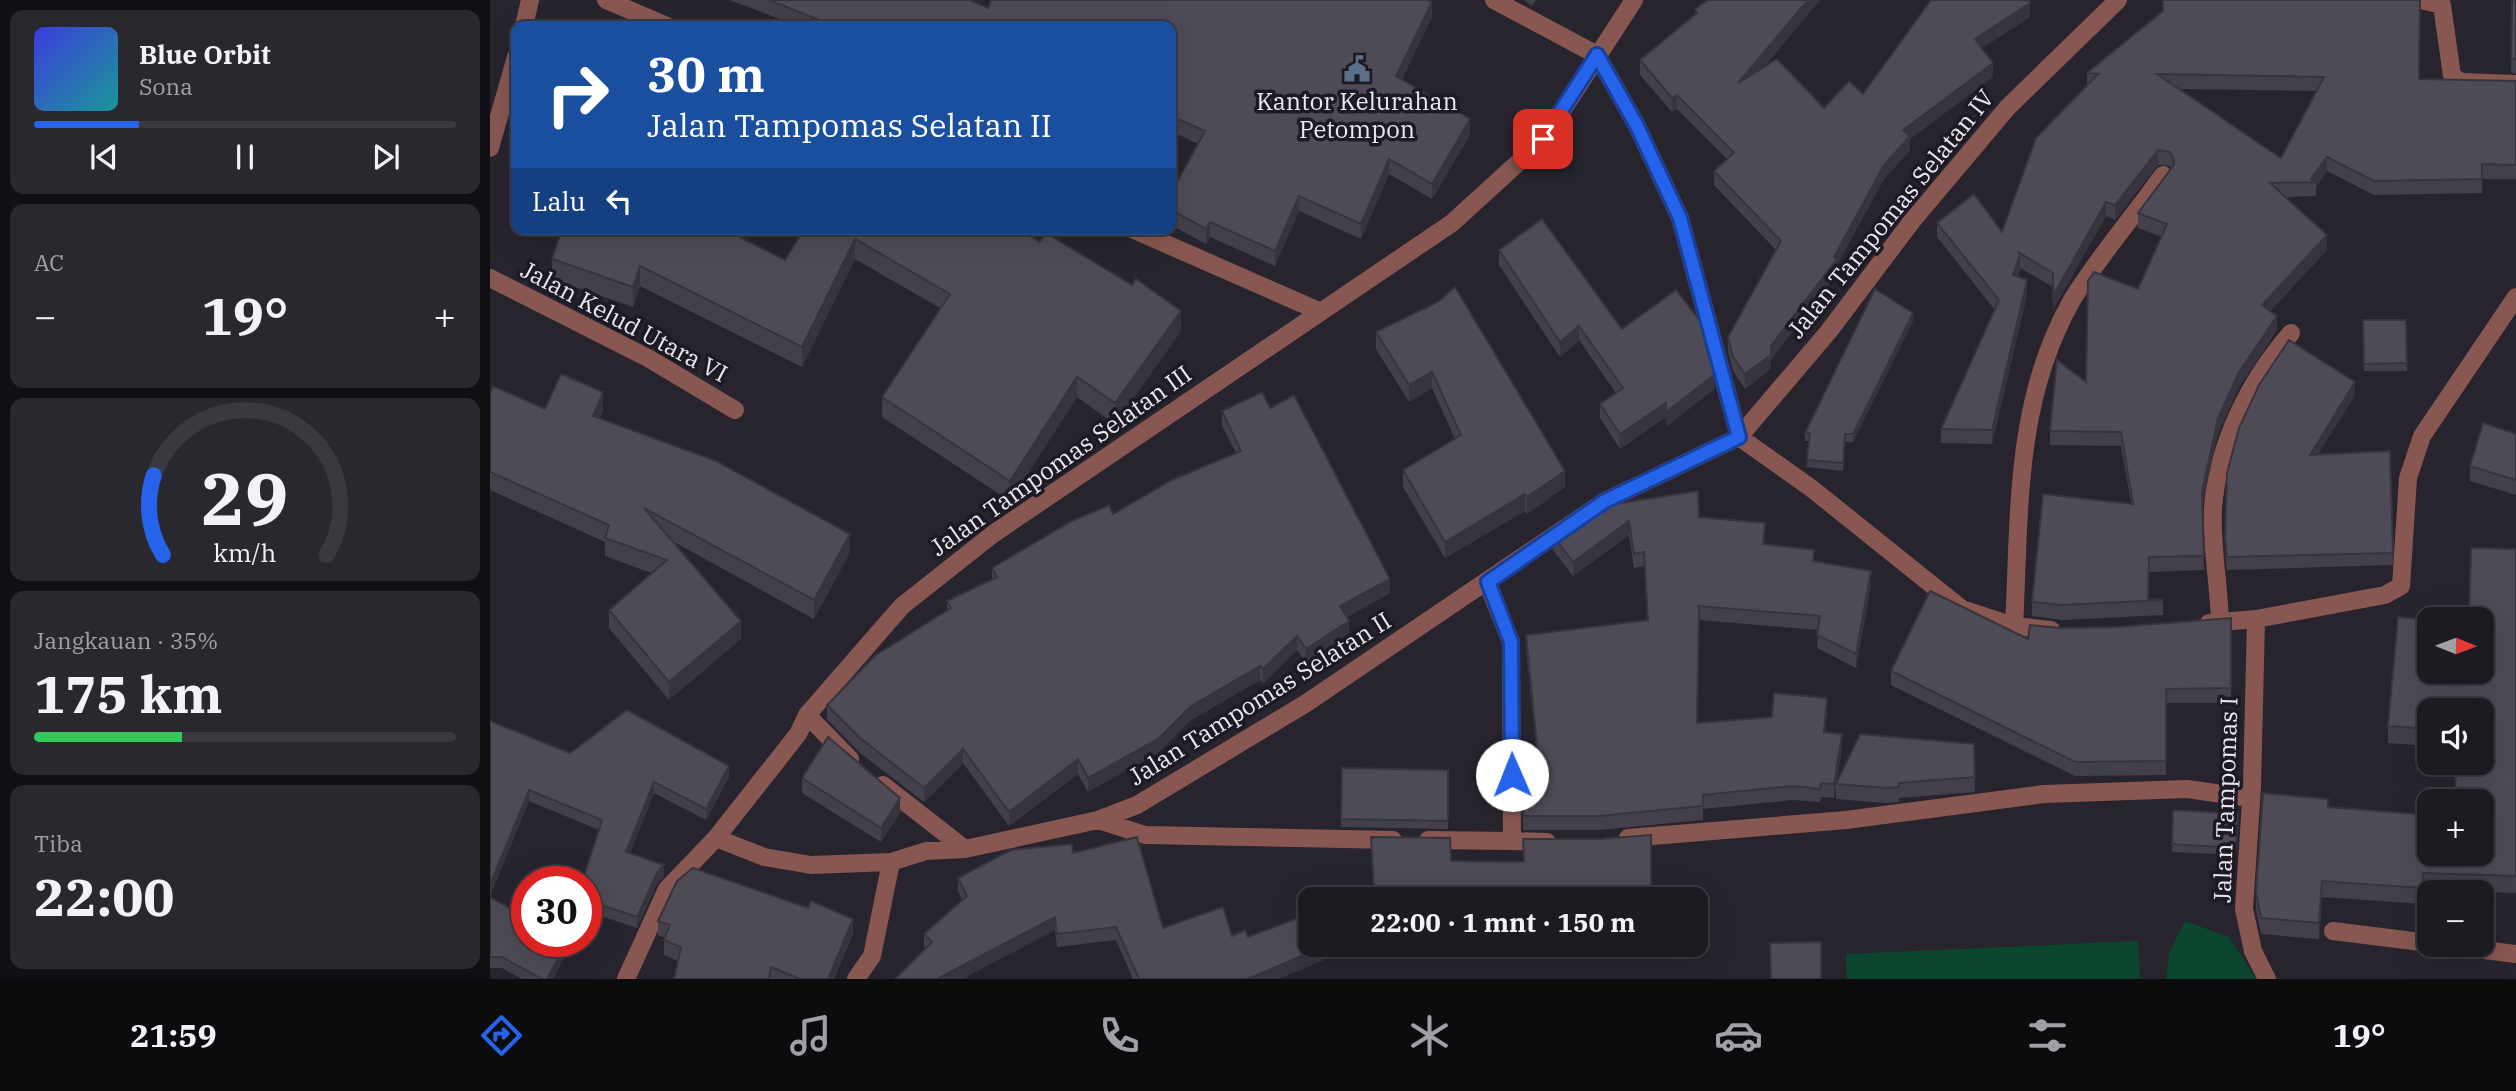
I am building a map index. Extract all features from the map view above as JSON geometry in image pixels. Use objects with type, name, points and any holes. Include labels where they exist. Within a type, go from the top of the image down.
[{"type":"street","points":[[524,21],[530,0]]},
{"type":"street","points":[[607,0],[655,21]]},
{"type":"street","points":[[1494,0],[1597,55],[1637,126],[1680,218],[1739,437],[1811,488],[1962,609],[2014,626],[2072,631]]},
{"type":"street","name":"Jalan Tampomas Selatan III","points":[[626,979],[667,889],[716,838],[798,734],[807,715],[902,606],[993,534],[1452,223],[1543,139],[1634,0]]},
{"type":"street","name":"Jalan Tampomas Selatan IV","points":[[1739,437],[1829,331],[1912,221],[2008,107],[2118,0]]},
{"type":"street","points":[[2421,0],[2442,5],[2452,76],[2462,82],[2516,84]]},
{"type":"street","points":[[490,148],[511,74]]},
{"type":"street","points":[[2014,626],[2024,437],[2034,393],[2046,358],[2073,300],[2163,175]]},
{"type":"street","points":[[1146,235],[1321,312]]},
{"type":"street","name":"Jalan Kelud Utara VI","points":[[490,278],[648,358],[735,410]]},
{"type":"street","points":[[2194,624],[2256,619],[2385,595],[2401,586],[2404,574],[2408,478],[2421,436],[2511,314],[2516,297]]},
{"type":"street","points":[[2220,622],[2213,520],[2221,459],[2265,362],[2291,333]]},
{"type":"street","name":"Jalan Tampomas Selatan II","points":[[716,838],[764,857],[811,865],[891,862],[926,851],[965,849],[1098,820],[1137,805],[1305,704],[1605,501],[1739,437]]},
{"type":"street","points":[[1488,582],[1511,642],[1512,841]]},
{"type":"street","name":"Jalan Tampomas I","points":[[2256,619],[2251,798],[2244,909],[2253,951],[2267,979]]},
{"type":"street","points":[[807,715],[864,771],[965,849]]},
{"type":"street","points":[[1612,840],[1846,820],[2044,794],[2187,789],[2251,798]]},
{"type":"street","points":[[1098,820],[1145,835],[1561,842]]},
{"type":"street","points":[[856,979],[872,956],[891,862]]},
{"type":"street","points":[[2333,931],[2417,942]]},
{"type":"street","points":[[2494,951],[2516,954]]},
{"type":"green space","points":[[2185,921],[2229,937],[2256,979],[2166,979],[2169,953]]},
{"type":"green space","points":[[2138,941],[2140,979],[1847,979],[1846,954]]},
{"type":"building","points":[[769,0],[969,0],[988,8],[991,0],[1427,0],[1432,2],[1396,76],[1470,119],[1432,184],[1389,159],[1361,224],[1299,196],[1275,251],[1210,222],[1206,229],[1176,213],[1176,184],[1205,131],[1176,118],[1176,21],[816,21],[817,19]]},
{"type":"building","points":[[1708,0],[1808,0],[1738,83],[1777,59],[1824,108],[1849,81],[1863,94],[1931,0],[2028,0],[2030,3],[1975,39],[1993,63],[1903,130],[1910,136],[1884,165],[1834,257],[1837,259],[1771,346],[1771,355],[1745,374],[1733,357],[1728,337],[1781,241],[1714,171],[1734,153],[1677,95],[1672,98],[1640,60],[1697,13],[1695,9]]},
{"type":"building","points":[[2163,0],[2420,0],[2419,79],[2516,81],[2516,165],[2482,164],[2482,179],[2374,181],[2327,157],[2311,179],[2316,182],[2270,183],[2327,235],[2262,305],[2277,316],[2239,372],[2218,418],[2202,492],[2204,556],[2149,557],[2148,599],[2163,600],[2062,605],[2032,602],[2043,494],[2133,504],[2121,432],[2050,431],[2057,360],[2086,382],[2088,281],[2094,272],[2138,289],[2167,224],[2138,213],[2174,161],[2170,152],[2158,150],[2115,205],[2106,202],[2053,296],[2053,273],[2018,252],[2020,255],[2013,275],[2027,280],[1992,430],[1941,429],[1999,300],[1937,223],[1974,194],[2002,232],[2036,138],[2098,74],[2087,73],[2163,11]],"holes":[[[2157,74],[2324,77],[2281,158]]]},
{"type":"building","points":[[2512,0],[2516,0],[2516,60],[2511,58]]},
{"type":"building","points":[[1542,219],[1622,329],[1676,290],[1700,321],[1714,375],[1666,412],[1666,403],[1620,434],[1600,404],[1623,388],[1579,326],[1560,342],[1499,250]]},
{"type":"building","points":[[560,235],[736,235],[785,260],[800,235],[1028,235],[1040,242],[1045,235],[1049,235],[1132,285],[1136,279],[1181,311],[1115,403],[1077,377],[1010,481],[882,397],[950,294],[855,239],[802,347],[640,266],[633,287],[552,259]]},
{"type":"building","points":[[1455,287],[1565,471],[1527,497],[1525,494],[1445,542],[1403,470],[1461,435],[1432,372],[1409,385],[1376,332],[1438,302]]},
{"type":"building","points":[[1875,289],[1913,313],[1853,434],[1845,434],[1843,463],[1807,460],[1810,433],[1805,433]]},
{"type":"building","points":[[2363,320],[2406,320],[2407,363],[2364,364]]},
{"type":"building","points":[[2289,340],[2355,382],[2310,455],[2390,451],[2393,553],[2227,557],[2227,473],[2239,428],[2259,385]]},
{"type":"building","points":[[561,374],[603,392],[593,416],[716,461],[850,534],[814,600],[644,508],[741,621],[669,682],[609,610],[667,560],[605,538],[609,525],[490,472],[490,393],[493,386],[545,409]]},
{"type":"building","points":[[1262,392],[1270,408],[1294,395],[1390,579],[1340,606],[1349,621],[1306,649],[1297,636],[1263,669],[1260,666],[1191,706],[1159,738],[1088,778],[1078,759],[1009,812],[963,749],[924,788],[859,737],[827,705],[876,655],[951,608],[947,601],[997,577],[992,568],[1070,522],[1109,505],[1113,514],[1172,480],[1241,451],[1222,411]]},
{"type":"building","points":[[2483,423],[2516,434],[2516,480],[2470,466]]},
{"type":"building","points":[[1698,491],[1699,517],[1765,523],[1763,544],[1814,550],[1813,561],[1871,571],[1856,654],[1817,635],[1820,616],[1699,606],[1697,723],[1772,717],[1774,693],[1827,698],[1824,732],[1842,734],[1834,784],[1821,783],[1820,789],[1793,786],[1703,795],[1703,806],[1599,816],[1523,816],[1523,755],[1538,755],[1526,635],[1648,620],[1644,552],[1634,554],[1629,521],[1573,562],[1553,536],[1596,507]]},
{"type":"building","points":[[2471,548],[2516,549],[2516,876],[2423,873],[2423,880],[2417,880],[2417,888],[2322,881],[2319,923],[2261,918],[2256,892],[2263,793],[2328,799],[2328,807],[2417,814],[2417,866],[2494,866],[2494,789],[2455,789],[2456,775],[2494,775],[2494,698],[2417,698],[2417,728],[2388,726],[2398,617],[2417,619],[2417,684],[2494,684],[2494,607],[2469,607]]},
{"type":"building","points":[[1930,591],[2028,639],[2030,625],[2061,628],[2117,627],[2231,618],[2231,688],[2166,689],[2166,761],[2075,762],[1891,671]]},
{"type":"building","points":[[627,710],[729,766],[706,809],[654,782],[626,852],[664,865],[657,873],[637,917],[604,906],[602,911],[602,866],[587,866],[602,820],[529,790],[490,885],[490,721],[570,753]]},
{"type":"building","points":[[1860,734],[1974,744],[1975,777],[1899,783],[1899,787],[1886,788],[1836,784]]},
{"type":"building","points":[[828,737],[900,798],[881,828],[802,778]]},
{"type":"building","points":[[1342,768],[1448,770],[1448,821],[1341,819]]},
{"type":"building","points":[[2173,810],[2238,814],[2236,848],[2172,844]]},
{"type":"building","points":[[1651,835],[1651,887],[1374,887],[1371,837],[1450,838],[1451,861],[1524,862],[1523,839],[1599,839]]},
{"type":"building","points":[[1137,837],[1163,928],[1223,907],[1232,936],[1245,930],[1248,937],[1298,918],[1299,957],[1247,979],[1139,979],[1116,927],[1057,934],[1055,917],[937,979],[895,979],[932,942],[924,934],[967,896],[958,878],[1011,850],[1072,844],[1073,853]]},
{"type":"building","points":[[693,868],[808,908],[811,901],[853,919],[828,979],[800,979],[771,967],[769,979],[674,979],[681,947],[664,940],[670,925],[658,921],[677,881]]},
{"type":"building","points":[[490,897],[511,909],[511,957],[559,957],[547,979],[542,979],[502,957],[490,957]]},
{"type":"building","points":[[1821,942],[1821,979],[1771,979],[1770,943]]},
{"type":"place","name":"Kantor Kelurahan Petompon","points":[[1357,69]]},
{"type":"route","points":[[1512,775],[1511,642],[1488,582],[1605,501],[1739,437],[1680,218],[1637,126],[1597,55],[1543,139]]}]
